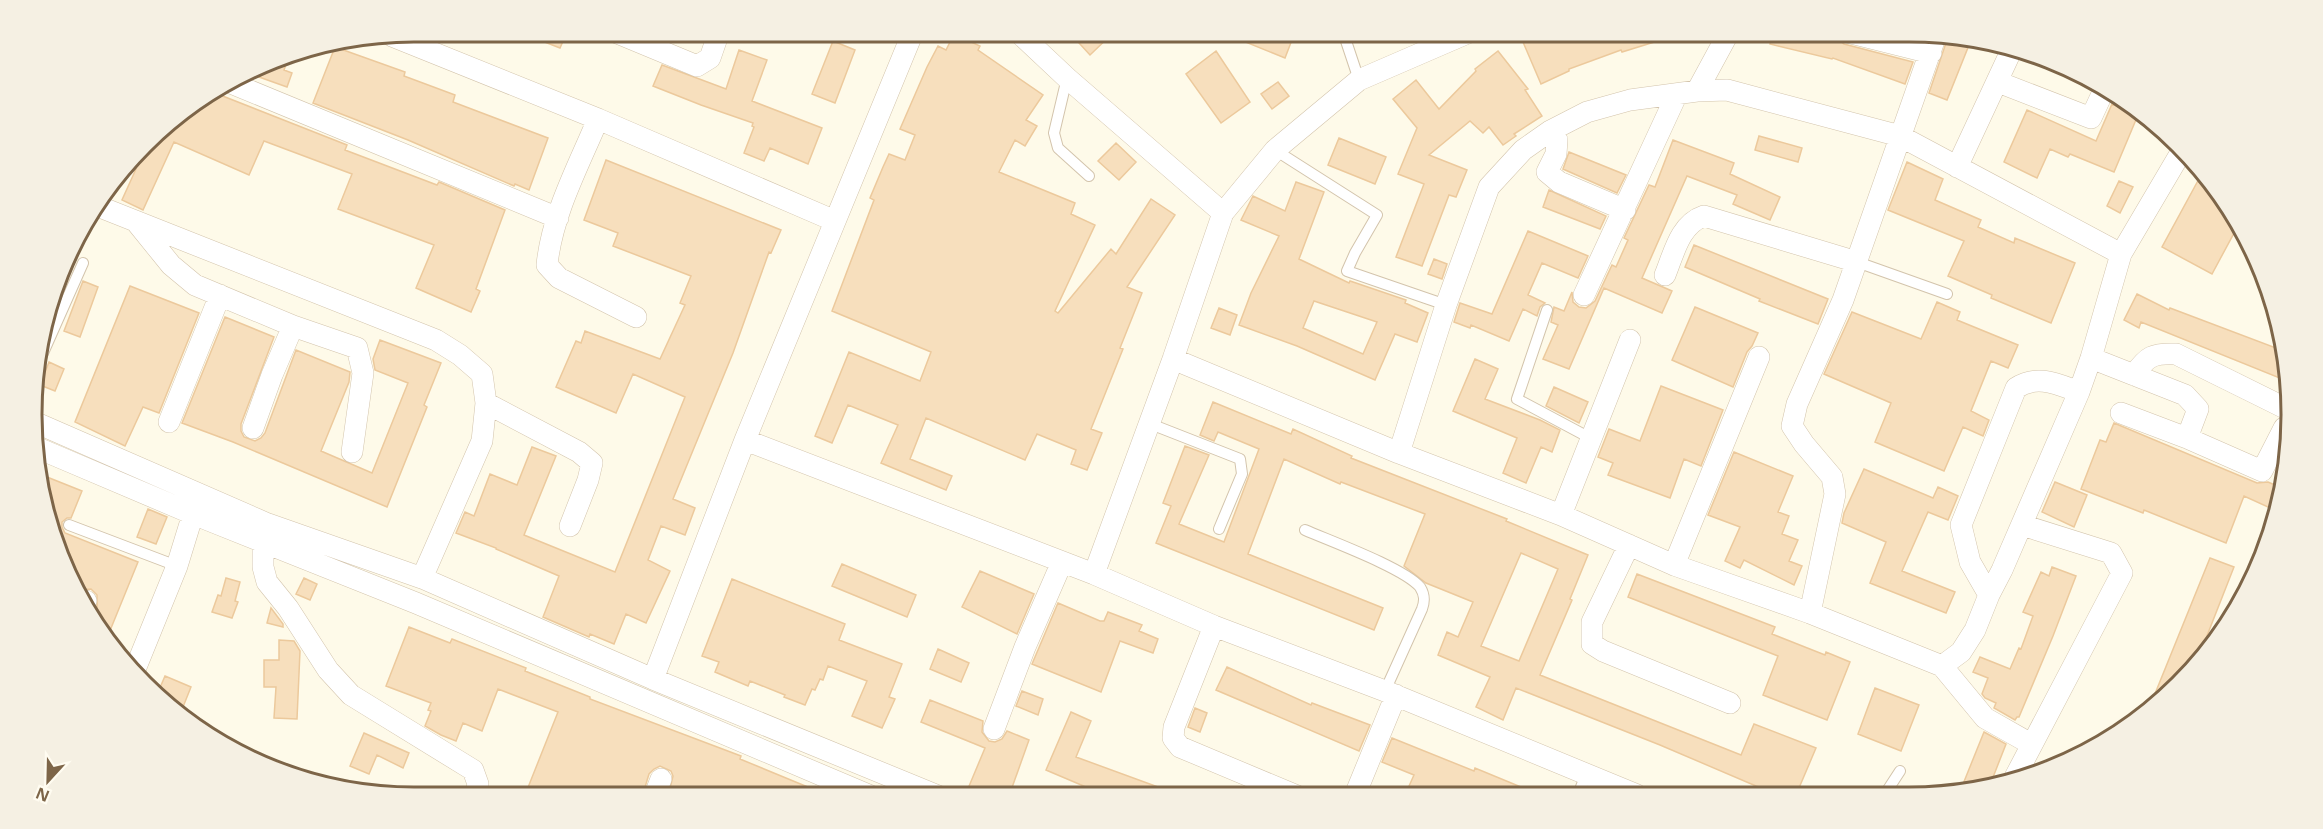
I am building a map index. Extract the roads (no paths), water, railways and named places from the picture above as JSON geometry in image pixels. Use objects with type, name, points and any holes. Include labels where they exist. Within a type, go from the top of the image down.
[{"type":"street","points":[[408,42],[598,119],[835,221]]},
{"type":"street","points":[[641,42],[697,66],[710,58],[716,42]]},
{"type":"street","points":[[652,680],[745,440],[909,42]]},
{"type":"street","points":[[1028,42],[1066,78],[1223,213]]},
{"type":"street","points":[[1094,574],[1223,213],[1275,150],[1359,80],[1447,42]]},
{"type":"street","points":[[1584,295],[1625,210],[1687,92],[1722,42]]},
{"type":"street","points":[[1810,613],[1835,494],[1832,477],[1792,426],[1797,404],[1843,300],[1934,44]]},
{"type":"street","points":[[1957,166],[2009,56]]},
{"type":"street","points":[[1998,82],[2091,118],[2101,96]]},
{"type":"street","points":[[239,86],[558,218]]},
{"type":"street","points":[[1399,453],[1446,305],[1490,187],[1522,150],[1550,132],[1587,112],[1630,100],[1687,92],[1727,90],[1900,136],[2121,254]]},
{"type":"street","points":[[598,119],[558,218],[549,248],[547,265],[559,278],[636,317]]},
{"type":"street","points":[[1550,132],[1557,140],[1556,153],[1547,172],[1559,182],[1625,210]]},
{"type":"street","points":[[1942,666],[1961,652],[1975,630],[2079,392],[2121,254],[2178,157]]},
{"type":"street","points":[[104,209],[436,340],[460,355],[482,374],[486,403],[482,441],[422,578]]},
{"type":"street","points":[[1665,275],[1684,230],[1693,220],[1704,216],[1857,262]]},
{"type":"street","points":[[135,221],[182,275],[195,285],[293,326],[357,348],[363,373],[352,452]]},
{"type":"street","points":[[169,422],[220,295]]},
{"type":"street","points":[[253,428],[293,326]]},
{"type":"street","points":[[1561,515],[1630,340]]},
{"type":"street","points":[[2134,375],[2144,360],[2159,353],[2176,354],[2281,406]]},
{"type":"street","points":[[1674,565],[1759,357]]},
{"type":"street","points":[[1173,358],[1399,453],[1561,515],[1674,565],[1810,613],[1942,666],[1985,718],[2031,744]]},
{"type":"street","points":[[2091,358],[2185,395],[2198,409],[2187,438]]},
{"type":"street","points":[[1989,595],[1970,562],[1961,525],[2016,388],[2026,381],[2048,381],[2079,392]]},
{"type":"street","points":[[486,403],[579,452],[592,463],[588,480],[570,526]]},
{"type":"street","points":[[2121,413],[2187,438],[2262,471],[2280,436]]},
{"type":"street","points":[[42,426],[416,603],[852,787]]},
{"type":"street","points":[[745,440],[1094,574],[1214,626],[1391,693],[1618,787]]},
{"type":"street","points":[[44,451],[193,514],[422,578],[901,787]]},
{"type":"street","points":[[137,664],[177,566],[193,514]]},
{"type":"street","points":[[2018,770],[2122,573],[2111,553],[2022,525]]},
{"type":"street","points":[[265,533],[263,567],[267,582],[288,608],[328,670],[351,695],[473,770],[477,787]]},
{"type":"street","points":[[1629,545],[1592,622],[1592,644],[1603,651],[1730,703]]},
{"type":"street","points":[[994,729],[1025,648],[1062,562]]},
{"type":"street","points":[[1214,626],[1174,727],[1173,738],[1180,747],[1276,787]]},
{"type":"street","points":[[1358,787],[1391,693]]},
{"type":"lane","points":[[1346,42],[1359,80]]},
{"type":"lane","points":[[1066,78],[1054,133],[1058,147],[1089,176]]},
{"type":"lane","points":[[1275,150],[1377,215],[1355,252],[1347,271],[1446,305]]},
{"type":"lane","points":[[1857,262],[1947,294]]},
{"type":"lane","points":[[50,336],[83,263]]},
{"type":"lane","points":[[1547,310],[1517,399],[1592,439]]},
{"type":"lane","points":[[1148,423],[1240,459],[1242,474],[1219,529]]},
{"type":"lane","points":[[69,525],[177,566]]},
{"type":"lane","points":[[1305,530],[1394,569],[1419,586],[1424,595],[1422,609],[1391,693]]},
{"type":"lane","points":[[1890,787],[1900,771]]},
{"type":"lane","points":[[1581,787],[1586,774]]}]
